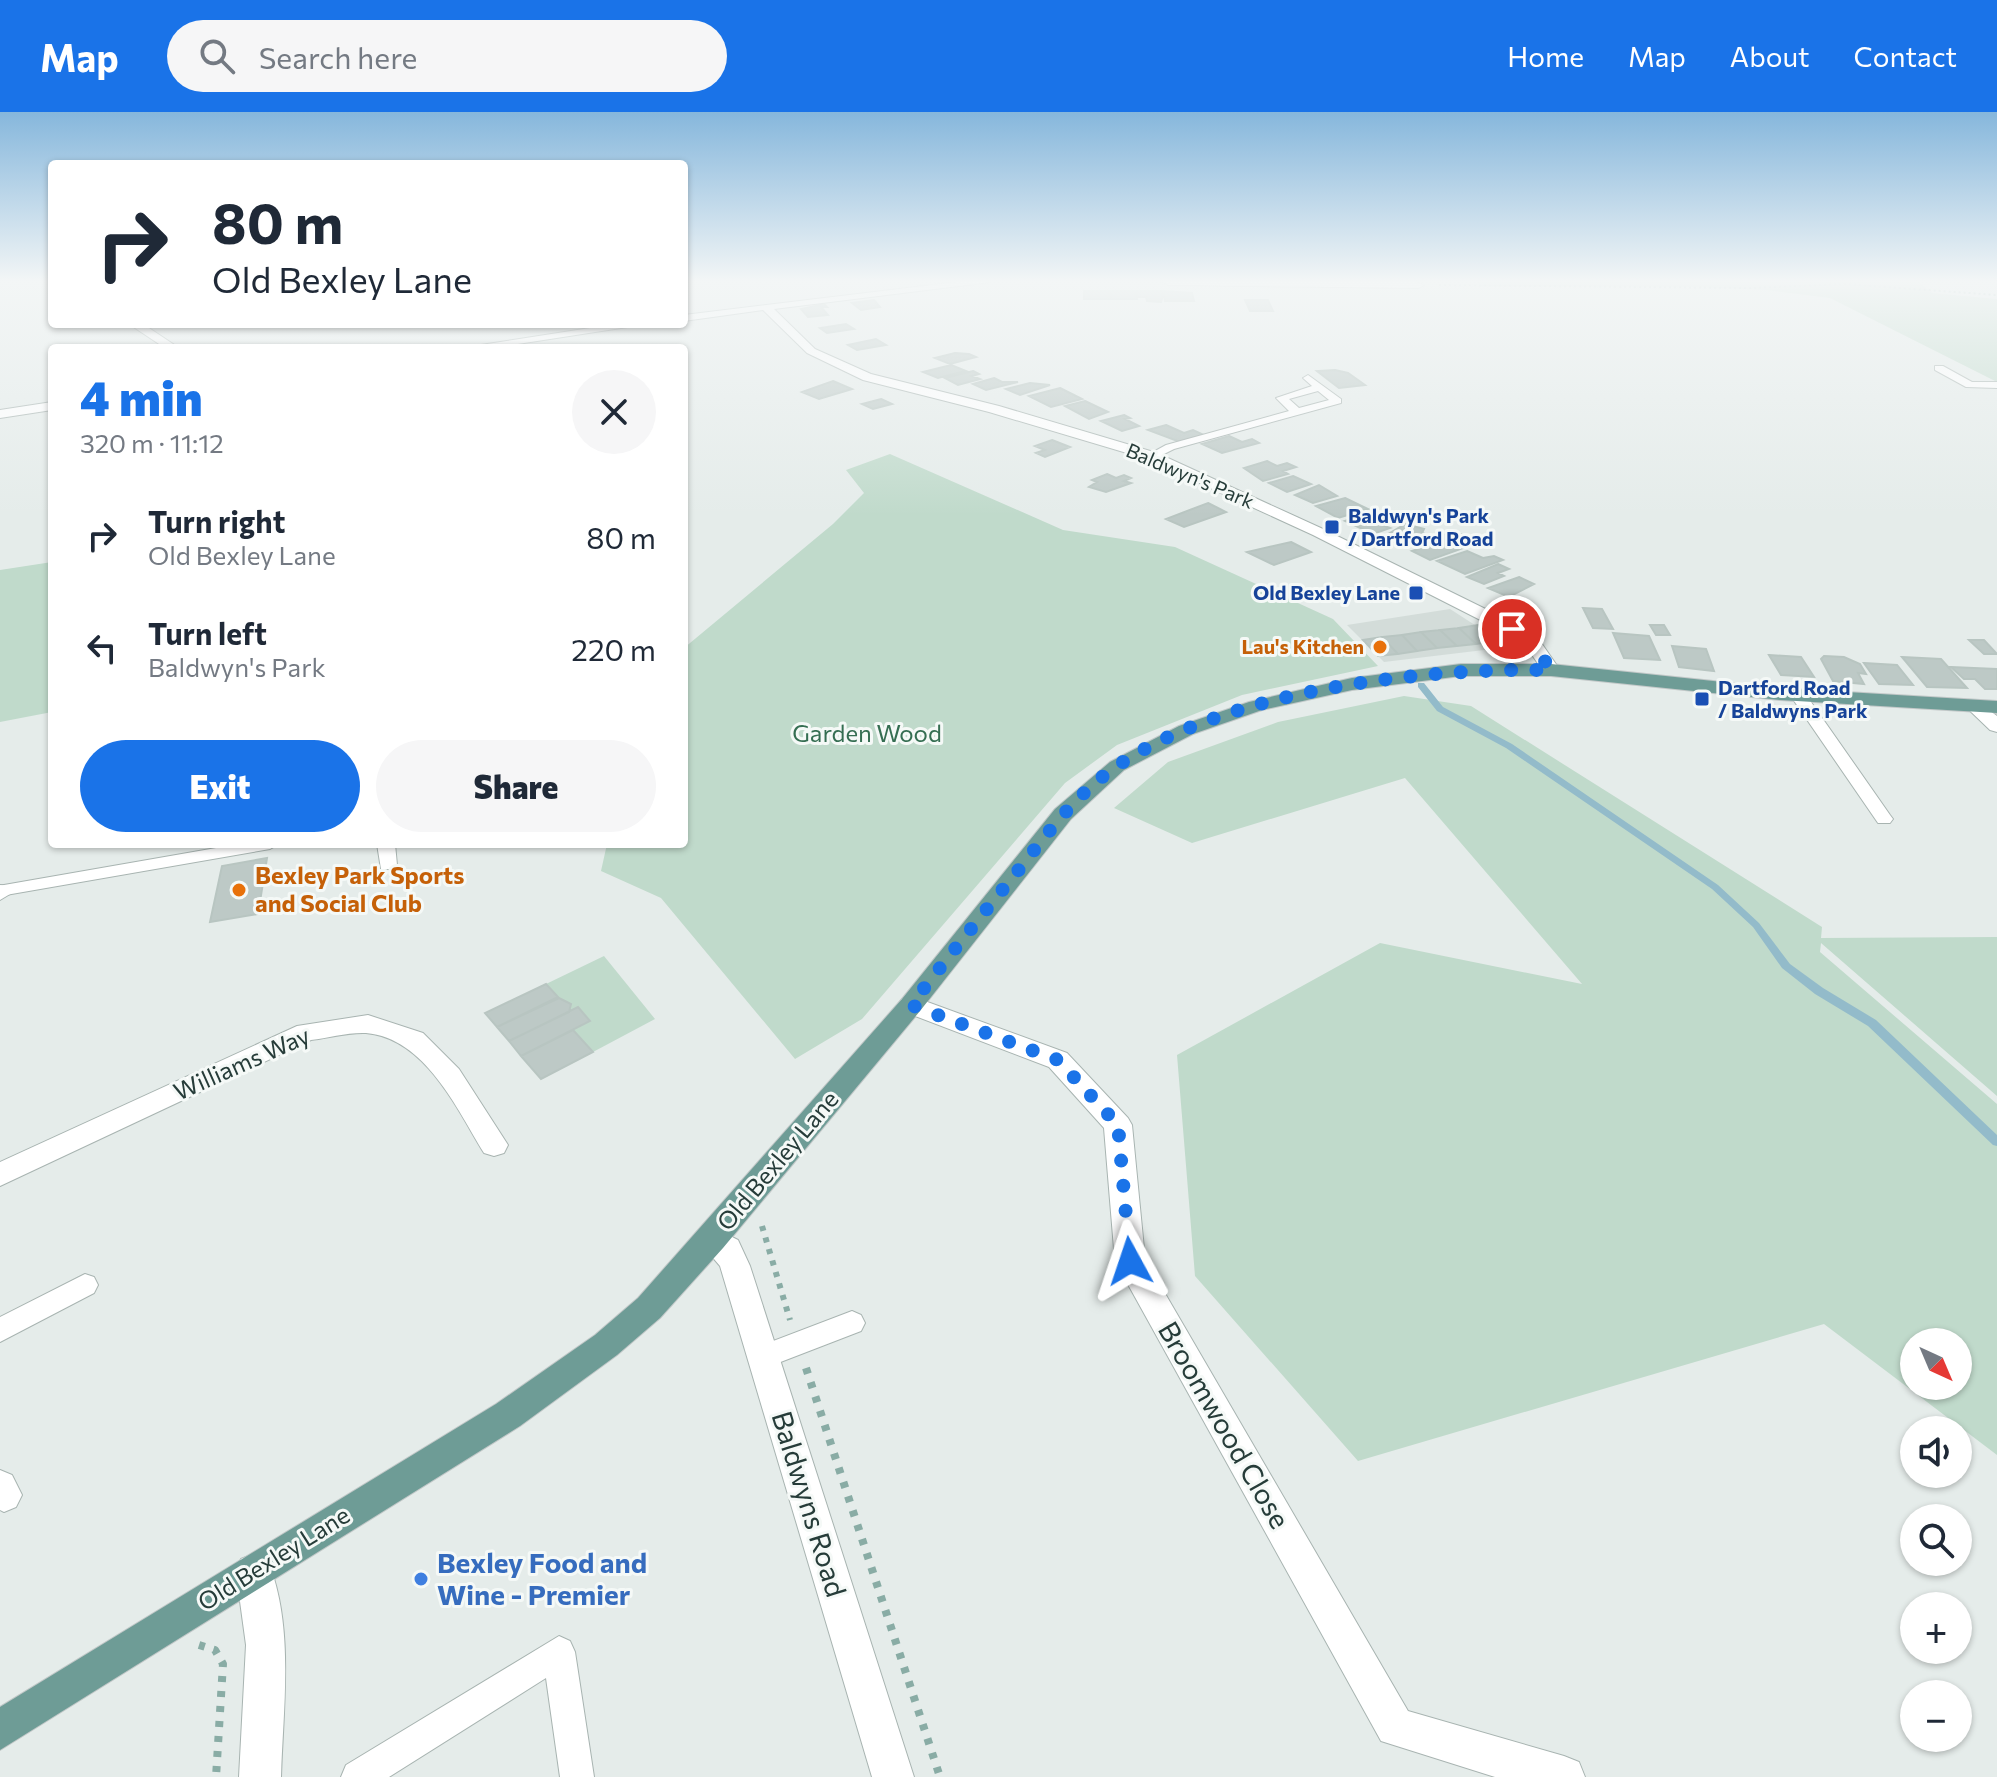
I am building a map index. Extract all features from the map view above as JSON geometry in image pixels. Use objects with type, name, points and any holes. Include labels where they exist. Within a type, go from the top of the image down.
[{"type":"main road","name":"Old Bexley Lane","points":[[0,1730],[564,1379],[649,1308],[712,1239],[911,1005],[1063,814],[1117,766],[1186,730],[1256,706],[1352,684],[1461,670],[1551,670],[1798,695],[1997,707]]},
{"type":"street","name":"Baldwyn's Park","points":[[830,360],[867,377],[994,409],[1152,456],[1318,532],[1512,629],[1536,648],[1551,670]]},
{"type":"street","points":[[0,414],[48,407]]},
{"type":"street","points":[[1976,707],[1997,726]]},
{"type":"street","name":"Broomwood Close","points":[[911,1005],[1058,1060],[1118,1125],[1130,1261],[1395,1727],[1564,1777]]},
{"type":"street","name":"Williams Way","points":[[0,1175],[306,1032],[368,1024],[414,1040],[450,1076],[494,1145]]},
{"type":"street","name":"Baldwyns Road","points":[[712,1239],[731,1254],[893,1777]]},
{"type":"street","points":[[254,1572],[265,1645],[260,1777]]},
{"type":"lane","points":[[1939,368],[1970,385],[1997,385]]},
{"type":"lane","points":[[1308,378],[1349,410]]},
{"type":"lane","points":[[1297,412],[1281,398],[1320,387]]},
{"type":"lane","points":[[1152,456],[1170,447],[1337,401]]},
{"type":"lane","points":[[1798,695],[1884,819]]},
{"type":"lane","points":[[2,892],[248,848]]},
{"type":"lane","points":[[386,848],[388,865]]},
{"type":"lane","points":[[0,1330],[85,1285]]},
{"type":"lane","points":[[765,1356],[852,1323]]},
{"type":"lane","points":[[358,1777],[559,1652],[577,1777]]},
{"type":"path","points":[[759,1217],[940,1777]]},
{"type":"path","points":[[193,1648],[200,1645],[215,1650],[223,1664],[216,1777]]},
{"type":"shaded area","points":[[1450,609],[1509,647],[1384,662],[1347,625]]},
{"type":"green space","points":[[1953,360],[1997,360],[1997,382]]},
{"type":"green space","name":"Garden Wood","points":[[890,454],[1063,530],[1175,547],[1333,619],[1378,666],[1242,695],[1117,745],[1065,783],[862,1019],[795,1059],[661,898],[601,871],[606,848],[688,848],[688,645],[833,524],[864,493],[846,470]]},
{"type":"green space","points":[[48,563],[48,713],[0,722],[0,570]]},
{"type":"green space","points":[[1404,696],[1471,706],[1822,927],[1821,938],[1997,937],[1997,1096],[1821,943],[1820,952],[1997,1104],[1997,1455],[1972,1436],[1972,1416],[1945,1416],[1924,1400],[1972,1400],[1972,1328],[1900,1328],[1900,1382],[1824,1324],[1358,1461],[1195,1276],[1177,1055],[1380,943],[1582,984],[1405,778],[1192,843],[1114,808],[1168,762],[1278,722]]},
{"type":"green space","points":[[604,956],[655,1019],[593,1052],[573,1030],[590,1020],[578,1007],[569,1012],[570,1004],[559,998],[546,984]]},
{"type":"building","points":[[939,360],[966,360],[950,364]]},
{"type":"building","points":[[951,365],[966,371],[938,378],[923,372]]},
{"type":"building","points":[[973,371],[979,374],[972,376],[980,379],[958,385],[945,378]]},
{"type":"building","points":[[1317,371],[1348,373],[1365,385],[1339,388]]},
{"type":"building","points":[[994,378],[1002,382],[1018,382],[986,390],[973,384]]},
{"type":"building","points":[[833,381],[852,389],[819,399],[802,392]]},
{"type":"building","points":[[1030,383],[1050,385],[1020,395],[1006,389]]},
{"type":"building","points":[[1060,388],[1082,399],[1051,407],[1029,396]]},
{"type":"building","points":[[881,399],[892,404],[873,409],[862,404]]},
{"type":"building","points":[[1085,401],[1108,412],[1089,419],[1065,406]]},
{"type":"building","points":[[1124,415],[1130,418],[1125,419],[1139,426],[1122,431],[1101,421]]},
{"type":"building","points":[[1166,425],[1184,433],[1193,430],[1204,435],[1180,442],[1148,430]]},
{"type":"building","points":[[1229,436],[1242,442],[1252,439],[1259,443],[1222,453],[1202,444]]},
{"type":"building","points":[[1052,440],[1070,447],[1045,457],[1036,453],[1045,450],[1035,446]]},
{"type":"building","points":[[1267,461],[1277,466],[1287,463],[1296,467],[1283,471],[1288,474],[1263,481],[1244,468]]},
{"type":"building","points":[[1107,474],[1116,478],[1124,475],[1131,478],[1124,481],[1131,483],[1106,492],[1089,487],[1097,482],[1092,480]]},
{"type":"building","points":[[1293,476],[1311,484],[1287,492],[1269,483]]},
{"type":"building","points":[[1319,485],[1337,496],[1313,503],[1295,495]]},
{"type":"building","points":[[1345,498],[1368,509],[1338,518],[1316,506]]},
{"type":"building","points":[[1208,503],[1226,512],[1184,527],[1166,519]]},
{"type":"building","points":[[1372,512],[1392,521],[1382,525],[1390,528],[1373,534],[1345,521]]},
{"type":"building","points":[[1405,524],[1424,529],[1422,533],[1428,535],[1401,545],[1383,537]]},
{"type":"building","points":[[1452,532],[1468,536],[1460,539],[1469,546],[1430,560],[1412,551],[1421,548],[1415,545]]},
{"type":"building","points":[[1291,542],[1311,552],[1274,565],[1247,552]]},
{"type":"building","points":[[1467,551],[1483,558],[1494,556],[1503,560],[1465,574],[1437,561]]},
{"type":"building","points":[[1498,564],[1509,569],[1498,573],[1504,576],[1484,584],[1467,577]]},
{"type":"building","points":[[1519,577],[1534,584],[1509,597],[1488,588]]},
{"type":"building","points":[[1583,608],[1602,609],[1613,629],[1593,628]]},
{"type":"building","points":[[1478,625],[1495,641],[1476,644],[1459,628]]},
{"type":"building","points":[[1650,625],[1664,625],[1670,635],[1656,635]]},
{"type":"building","points":[[1459,628],[1476,644],[1457,646],[1440,630]]},
{"type":"building","points":[[1440,630],[1457,646],[1437,648],[1421,632]]},
{"type":"building","points":[[1421,632],[1437,648],[1417,651],[1402,635]]},
{"type":"building","points":[[1613,633],[1649,636],[1660,660],[1624,658]]},
{"type":"building","points":[[1402,635],[1417,651],[1398,654],[1382,637]]},
{"type":"building","name":"Lau's Kitchen","points":[[1382,637],[1398,654],[1378,656],[1363,640]]},
{"type":"building","points":[[1969,640],[1984,640],[1997,654],[1984,654]]},
{"type":"building","points":[[1672,646],[1706,649],[1714,671],[1679,667]]},
{"type":"building","points":[[1769,655],[1801,657],[1814,677],[1781,675]]},
{"type":"building","points":[[1824,656],[1844,657],[1860,664],[1866,674],[1858,673],[1864,684],[1833,681],[1821,659]]},
{"type":"building","points":[[1902,657],[1941,659],[1967,688],[1927,687]]},
{"type":"building","points":[[1864,663],[1897,665],[1913,685],[1879,684]]},
{"type":"building","points":[[1951,667],[1997,669],[1997,689],[1985,689],[1975,679],[1964,679]]},
{"type":"building","name":"Bexley Park Sports and Social Club","points":[[267,858],[258,914],[210,922],[222,866]]},
{"type":"building","points":[[546,984],[558,997],[497,1027],[485,1013]]},
{"type":"building","points":[[559,998],[571,1004],[569,1012],[509,1041],[497,1027]]},
{"type":"building","points":[[578,1007],[590,1021],[521,1056],[509,1041]]},
{"type":"building","points":[[573,1030],[593,1052],[541,1079],[521,1056]]},
{"type":"waterway","points":[[1421,685],[1440,709],[1509,746],[1715,887],[1756,925],[1786,966],[1819,991],[1872,1023],[1997,1142]]},
{"type":"place","name":"Baldwyn's Park / Dartford Road","points":[[1332,527]]},
{"type":"place","name":"Old Bexley Lane","points":[[1416,593]]},
{"type":"place","name":"Lau's Kitchen","points":[[1380,647]]},
{"type":"place","name":"Dartford Road / Baldwyns Park","points":[[1702,699]]},
{"type":"place","name":"Bexley Park Sports and Social Club","points":[[239,890]]},
{"type":"place","name":"Bexley Food and Wine - Premier","points":[[421,1579]]},
{"type":"route","points":[[1130,1261],[1118,1125],[1058,1060],[911,1005],[1063,814],[1117,766],[1186,730],[1256,706],[1352,684],[1461,670],[1551,670],[1536,648],[1512,629]]}]
